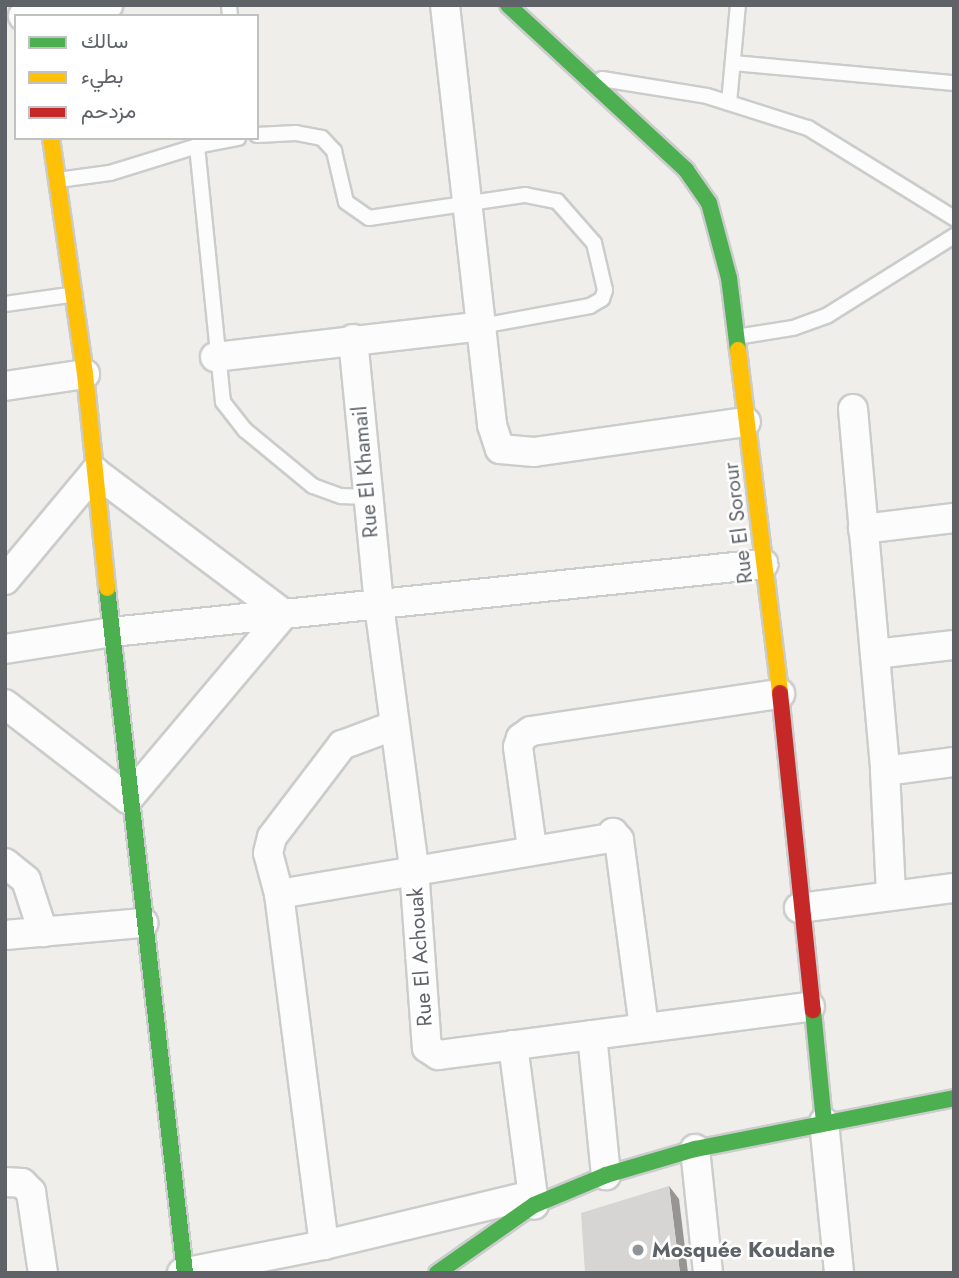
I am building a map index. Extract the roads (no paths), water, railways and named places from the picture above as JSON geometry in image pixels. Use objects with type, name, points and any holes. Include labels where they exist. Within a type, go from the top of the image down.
[{"type":"street","points":[[43,14],[108,5]]},
{"type":"street","points":[[445,5],[481,326],[495,439],[500,449],[534,453],[746,422]]},
{"type":"street","name":"Rue El Sorour","points":[[515,7],[686,170],[709,203],[725,251],[780,694],[799,908],[824,1122]]},
{"type":"street","points":[[51,140],[70,295],[85,374],[128,799],[184,1273],[533,1200],[695,1149],[954,1098]]},
{"type":"street","points":[[215,357],[481,326]]},
{"type":"street","name":"Rue El Khamail","points":[[353,339],[379,605]]},
{"type":"street","points":[[5,387],[85,374]]},
{"type":"street","points":[[853,409],[885,771],[891,895]]},
{"type":"street","points":[[5,580],[95,472]]},
{"type":"street","points":[[95,472],[284,614]]},
{"type":"street","points":[[863,529],[954,518]]},
{"type":"street","points":[[5,649],[112,632],[764,564]]},
{"type":"street","name":"Rue El Achouak","points":[[379,605],[414,869],[427,1048],[438,1055],[810,1007]]},
{"type":"street","points":[[128,799],[284,614]]},
{"type":"street","points":[[874,654],[954,645]]},
{"type":"street","points":[[532,848],[519,747],[521,738],[531,731],[780,694]]},
{"type":"street","points":[[5,704],[128,799]]},
{"type":"street","points":[[324,1245],[279,894],[268,853],[272,836],[342,745],[393,726]]},
{"type":"street","points":[[885,771],[954,762]]},
{"type":"street","points":[[279,894],[532,848],[610,838],[613,833],[620,840],[643,1027]]},
{"type":"street","points":[[5,863],[26,880],[43,932]]},
{"type":"street","points":[[799,908],[954,888]]},
{"type":"street","points":[[5,935],[143,923]]},
{"type":"street","points":[[592,1035],[606,1175]]},
{"type":"street","points":[[513,1045],[533,1200]]},
{"type":"street","points":[[824,1122],[839,1273]]},
{"type":"street","points":[[695,1149],[708,1273]]},
{"type":"street","points":[[5,1182],[22,1183],[31,1192],[43,1273]]},
{"type":"street","points":[[437,1273],[533,1200]]},
{"type":"lane","points":[[729,103],[738,5]]},
{"type":"lane","points":[[733,63],[954,83]]},
{"type":"lane","points":[[586,77],[665,87],[729,103],[808,128],[954,218]]},
{"type":"lane","points":[[259,135],[296,133],[322,138],[334,151],[346,202],[359,215],[369,218],[525,195],[557,201],[594,243],[605,290],[602,299],[590,306],[481,326]]},
{"type":"lane","points":[[57,180],[119,171],[197,146],[228,140]]},
{"type":"lane","points":[[197,146],[215,357],[223,402],[245,430],[313,485],[341,496],[367,497]]},
{"type":"lane","points":[[736,337],[793,328],[828,315],[954,236]]},
{"type":"lane","points":[[5,304],[70,295]]},
{"type":"place","name":"Mosquée Koudane","points":[[638,1250]]}]
